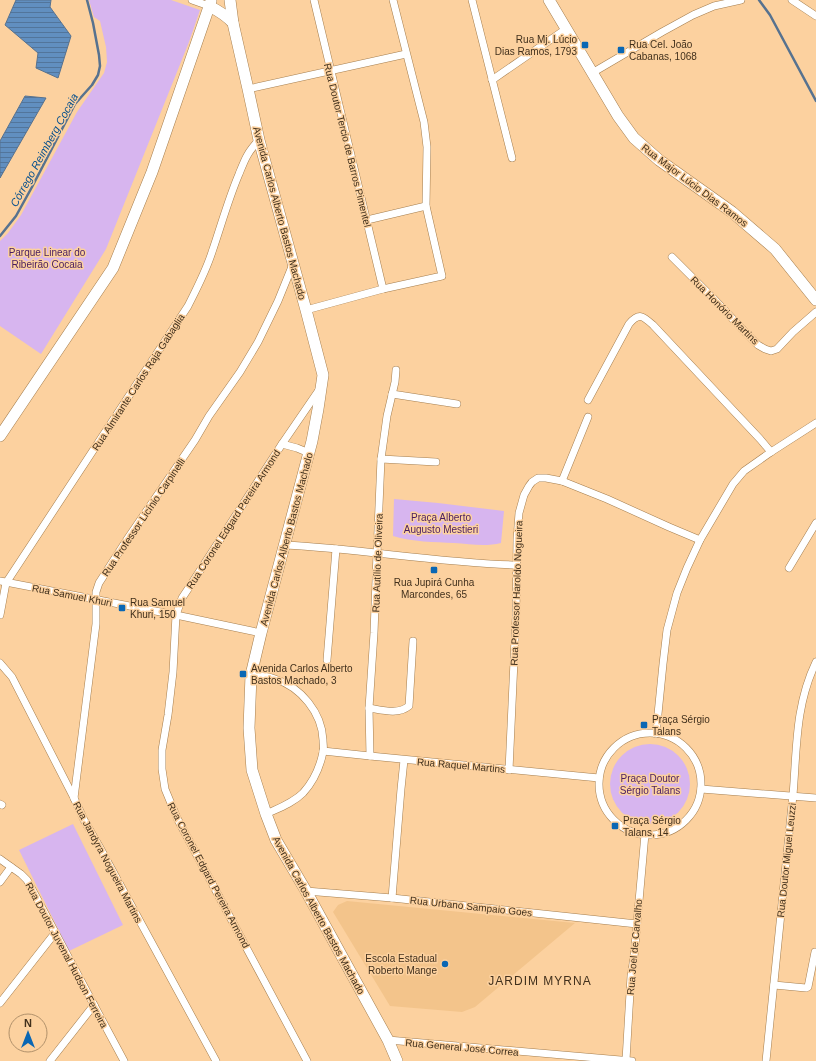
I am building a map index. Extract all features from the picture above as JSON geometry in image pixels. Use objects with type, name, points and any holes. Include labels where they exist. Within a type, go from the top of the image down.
[{"type":"street","points":[[192,0],[210,3],[228,17],[232,23]]},
{"type":"street","name":"Avenida Carlos Alberto Bastos Machado","points":[[230,0],[232,23],[259,140],[323,375],[309,453],[251,674],[249,728],[252,770],[276,840],[306,891],[388,1040],[396,1061]]},
{"type":"street","name":"Rua Doutor Tercio de Barros Pimentel","points":[[314,0],[383,289]]},
{"type":"street","points":[[306,310],[383,289],[442,276],[426,206],[427,147],[424,122],[393,0]]},
{"type":"street","points":[[472,0],[512,158]]},
{"type":"street","name":"Rua Major Lúcio Dias Ramos","points":[[549,0],[618,116],[634,138],[659,160],[732,212],[776,249],[816,300]]},
{"type":"street","points":[[592,73],[693,15],[714,6],[741,0]]},
{"type":"street","points":[[792,0],[816,16]]},
{"type":"street","points":[[0,436],[113,268],[152,172],[210,3]]},
{"type":"street","points":[[492,80],[566,29]]},
{"type":"street","points":[[248,89],[406,54]]},
{"type":"street","name":"Rua Almirante Carlos Raja Gabaglia","points":[[0,615],[3,582],[188,306],[200,283],[212,254],[231,192],[246,156],[259,140]]},
{"type":"street","points":[[366,220],[426,206]]},
{"type":"street","name":"Rua Honório Martins","points":[[672,257],[758,345],[765,349],[771,351],[776,349],[816,312]]},
{"type":"street","name":"Rua Professor Licínio Carpinelli","points":[[74,798],[96,624],[96,592],[100,583],[132,532],[240,372],[258,342],[278,301],[293,264]]},
{"type":"street","points":[[588,400],[629,324],[633,318],[640,316],[646,318],[653,325],[760,439],[770,452]]},
{"type":"street","name":"Rua Autílio de Oliveira","points":[[370,756],[369,708],[374,633],[376,553],[381,459],[387,416],[395,382],[396,370]]},
{"type":"street","name":"Rua Coronel Edgard Pereira Armond","points":[[307,1061],[177,818],[165,789],[162,769],[162,750],[173,672],[176,615],[182,598],[282,444],[322,387]]},
{"type":"street","points":[[392,394],[457,404]]},
{"type":"street","points":[[562,481],[588,417]]},
{"type":"street","points":[[656,734],[667,630],[677,593],[686,568],[700,540],[733,484],[744,471],[770,452],[816,423]]},
{"type":"street","name":"Rua Coronel Edgard Pereira Armond","points":[[282,444],[309,453]]},
{"type":"street","points":[[381,459],[436,462]]},
{"type":"street","name":"Rua Professor Haroldo Nogueira","points":[[509,770],[515,639],[517,539],[519,513],[528,486],[538,478],[562,481],[608,499],[700,540]]},
{"type":"street","points":[[789,568],[816,523]]},
{"type":"street","points":[[285,545],[459,562],[517,565]]},
{"type":"street","points":[[327,660],[336,549]]},
{"type":"street","name":"Rua Samuel Khuri","points":[[3,582],[261,633]]},
{"type":"street","points":[[369,708],[400,711],[405,710],[409,706],[413,641]]},
{"type":"street","name":"Rua Doutor Miguel Leuzzi","points":[[766,1061],[793,795],[799,716],[808,682],[816,662]]},
{"type":"street","name":"Rua Jandyra Nogueira Martins","points":[[0,663],[12,677],[84,820],[216,1061]]},
{"type":"street","points":[[251,674],[276,679],[293,688],[307,701],[314,711],[320,723],[323,735],[323,751],[310,784],[302,794],[291,802],[266,814]]},
{"type":"street","points":[[656,734],[676,741],[692,756],[699,771],[701,788],[696,806],[686,820],[679,826],[662,833],[638,833],[624,828],[612,818],[604,807],[599,778],[604,761],[618,744],[630,737],[656,734]]},
{"type":"street","name":"Rua Raquel Martins","points":[[323,751],[599,778]]},
{"type":"street","points":[[392,898],[404,760]]},
{"type":"street","points":[[701,788],[816,798]]},
{"type":"street","name":"Rua Joel de Carvalho","points":[[629,1061],[631,976],[645,834]]},
{"type":"street","name":"Rua Doutor Juvenal Hudson Ferreira","points":[[0,859],[27,880],[124,1061]]},
{"type":"street","points":[[0,882],[11,867]]},
{"type":"street","name":"Rua Urbano Sampaio Goes","points":[[306,891],[392,898],[637,924]]},
{"type":"street","points":[[0,1003],[55,933]]},
{"type":"street","points":[[774,985],[808,987],[815,952]]},
{"type":"street","points":[[50,1061],[94,1005]]},
{"type":"street","name":"Rua General José Correa","points":[[388,1040],[629,1061]]},
{"type":"shaded area","name":"Escola Estadual Roberto Mange","points":[[347,901],[575,923],[475,1007],[462,1012],[390,1006],[333,912],[338,905]]},
{"type":"green space","name":"Parque Linear do Ribeirão Cocaia","points":[[89,0],[171,0],[200,10],[189,42],[106,249],[41,354],[0,326],[0,241],[21,215],[77,112],[104,73],[107,62],[106,47],[100,21],[94,17]]},
{"type":"green space","name":"Praça Alberto Augusto Mestieri","points":[[394,499],[504,511],[501,543],[483,545],[431,542],[393,536]]},
{"type":"green space","name":"Praça Doutor Sérgio Talans","points":[[650,744],[665,747],[678,756],[687,769],[690,784],[687,799],[678,812],[665,821],[650,824],[635,821],[622,812],[613,799],[610,784],[613,769],[622,756],[635,747]]},
{"type":"green space","points":[[73,824],[123,925],[69,951],[19,850]]},
{"type":"water","points":[[16,0],[51,0],[50,7],[71,36],[58,78],[36,68],[38,53],[5,25]]},
{"type":"water","points":[[25,96],[46,98],[0,178],[0,141]]},
{"type":"waterway","name":"Córrego Reimberg Cocaia","points":[[0,236],[16,216],[75,104],[92,85],[98,75],[100,66],[99,55],[87,0]]},
{"type":"waterway","points":[[759,0],[770,15],[816,101]]},
{"type":"place","name":"Rua Mj. Lúcio Dias Ramos, 1793","points":[[585,45]]},
{"type":"place","name":"Rua Cel. João Cabanas, 1068","points":[[621,50]]},
{"type":"place","name":"Rua Jupirá Cunha Marcondes, 65","points":[[434,570]]},
{"type":"place","name":"Rua Samuel Khuri, 150","points":[[122,608]]},
{"type":"place","name":"Avenida Carlos Alberto Bastos Machado, 3","points":[[243,674]]},
{"type":"place","name":"Praça Sérgio Talans","points":[[644,725]]},
{"type":"place","name":"Praça Sérgio Talans, 14","points":[[615,826]]},
{"type":"place","name":"Escola Estadual Roberto Mange","points":[[445,964]]},
{"type":"district","name":"JARDIM MYRNA","points":[[540,981]]}]
